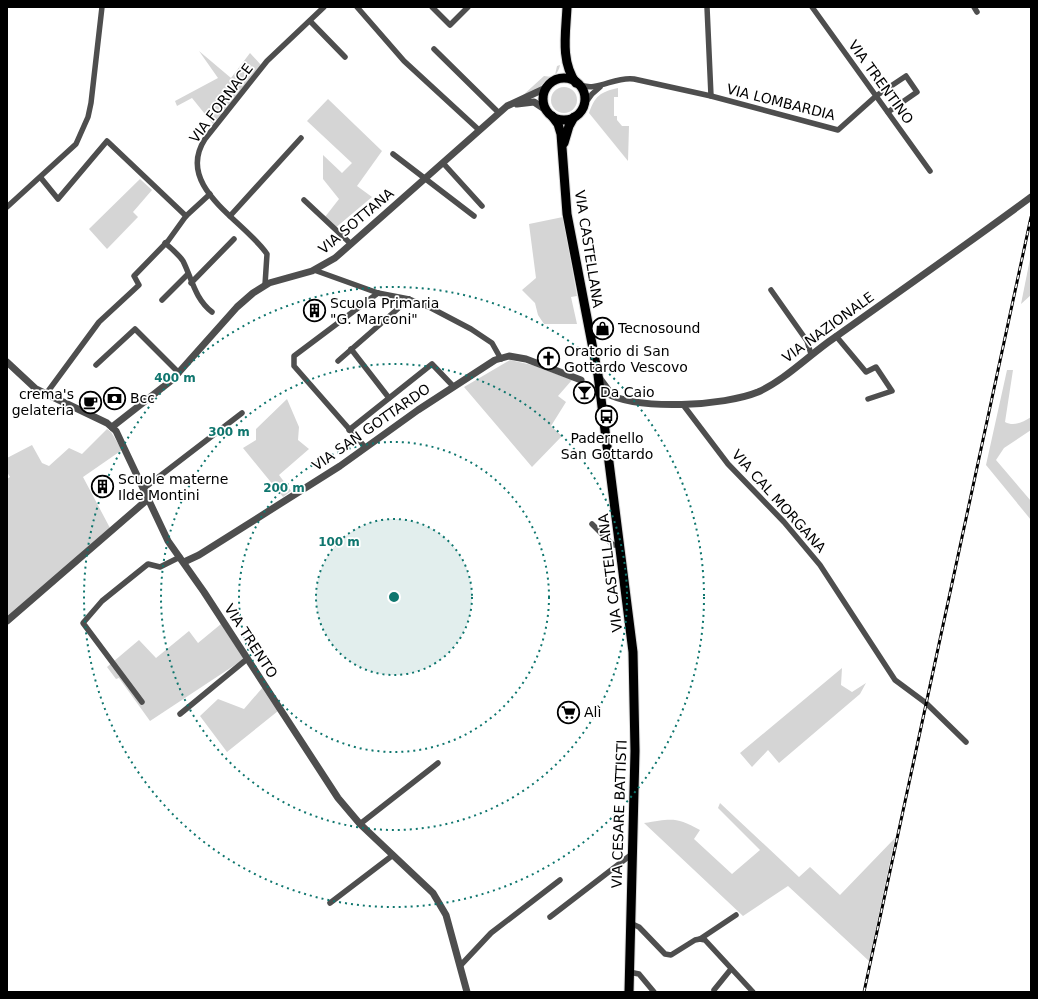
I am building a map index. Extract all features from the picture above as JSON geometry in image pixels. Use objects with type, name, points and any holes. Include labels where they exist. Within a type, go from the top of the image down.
[{"type":"main road","points":[[566,52],[560,74],[549,85],[543,101],[549,113],[564,120],[574,117],[582,110],[584,105],[584,94],[567,68],[567,7]]},
{"type":"main road","points":[[549,85],[563,79],[577,83]]},
{"type":"main road","name":"VIA CASTELLANA","points":[[549,113],[560,128],[568,220],[598,375],[632,638]]},
{"type":"main road","name":"VIA CASTELLANA","points":[[563,150],[567,130],[574,117]]},
{"type":"main road","name":"VIA CESARE BATTISTI","points":[[629,992],[635,750],[632,638]]},
{"type":"street","points":[[7,207],[41,178],[76,144],[88,117],[96,71],[102,7]]},
{"type":"street","name":"VIA FORNACE","points":[[265,285],[267,254],[210,194],[201,181],[196,163],[199,149],[267,61],[324,7]]},
{"type":"street","points":[[357,7],[404,61],[479,130]]},
{"type":"street","points":[[432,7],[450,25],[468,7]]},
{"type":"street","points":[[707,7],[710,96]]},
{"type":"street","name":"VIA TRENTINO","points":[[812,7],[930,172]]},
{"type":"street","points":[[310,21],[345,57]]},
{"type":"street","points":[[434,49],[500,112]]},
{"type":"street","name":"VIA LOMBARDIA","points":[[577,83],[590,88],[631,78],[710,96],[838,130],[876,96],[906,76],[917,92],[888,112]]},
{"type":"street","name":"VIA LOMBARDIA","points":[[584,105],[593,93],[605,84]]},
{"type":"street","name":"VIA SOTTANA","points":[[112,427],[163,389],[237,307],[265,285],[314,270],[335,258],[500,112],[514,102],[536,94],[549,85]]},
{"type":"street","name":"VIA SOTTANA","points":[[500,112],[517,104],[529,102],[538,104],[549,113]]},
{"type":"street","points":[[230,216],[302,138]]},
{"type":"street","points":[[41,178],[58,199],[107,141],[186,216]]},
{"type":"street","points":[[393,154],[474,216]]},
{"type":"street","points":[[443,163],[482,206]]},
{"type":"street","points":[[46,394],[99,322],[139,285],[134,276],[165,243],[186,216],[210,194]]},
{"type":"street","name":"VIA NAZIONALE","points":[[600,394],[606,393],[641,402],[678,404],[722,402],[740,398],[759,391],[962,248],[1031,197]]},
{"type":"street","points":[[304,200],[351,244]]},
{"type":"street","points":[[191,283],[234,239]]},
{"type":"street","points":[[165,243],[182,260],[191,283],[204,306],[212,312]]},
{"type":"street","points":[[314,270],[378,293],[409,300],[430,308],[471,329],[492,343],[501,359]]},
{"type":"street","points":[[162,300],[188,275]]},
{"type":"street","points":[[771,290],[807,342],[811,354]]},
{"type":"street","points":[[365,447],[294,366],[294,356],[378,293]]},
{"type":"street","points":[[338,361],[409,300]]},
{"type":"street","points":[[96,365],[135,329],[179,373]]},
{"type":"street","points":[[836,336],[866,372],[876,366],[892,391],[868,399]]},
{"type":"street","points":[[351,349],[389,398]]},
{"type":"street","name":"VIA SAN GOTTARDO","points":[[182,560],[199,555],[322,477],[453,386],[489,364],[509,356],[526,359],[581,380]]},
{"type":"street","points":[[7,362],[30,385],[112,427]]},
{"type":"street","points":[[349,430],[432,364],[453,386]]},
{"type":"street","points":[[598,375],[613,396]]},
{"type":"street","name":"VIA CAL MORGANA","points":[[678,404],[684,406],[728,464],[784,522],[820,565],[895,680],[926,703],[966,742]]},
{"type":"street","points":[[143,489],[242,413]]},
{"type":"street","name":"VIA TRENTO","points":[[112,427],[121,442],[163,533],[338,798],[360,824],[433,893],[446,915],[467,992]]},
{"type":"street","points":[[7,621],[148,499]]},
{"type":"street","points":[[592,524],[613,545],[620,545]]},
{"type":"street","points":[[142,702],[83,623],[102,601],[148,564],[160,567],[182,560]]},
{"type":"street","points":[[180,714],[247,659]]},
{"type":"street","points":[[360,824],[438,763]]},
{"type":"street","points":[[550,918],[632,854]]},
{"type":"street","points":[[330,903],[393,855]]},
{"type":"street","points":[[460,966],[491,934],[560,880]]},
{"type":"street","points":[[630,923],[639,927],[668,955],[673,955],[736,915]]},
{"type":"street","points":[[700,939],[705,940],[753,992]]},
{"type":"street","points":[[714,990],[731,969]]},
{"type":"street","points":[[629,972],[639,974],[654,992]]},
{"type":"shaded area","points":[[199,51],[231,78],[250,53],[261,65],[213,124],[192,98],[177,106],[175,101],[218,78]]},
{"type":"shaded area","points":[[560,65],[555,76],[550,81],[521,97],[544,76],[552,77],[555,75],[557,66]]},
{"type":"shaded area","points":[[564,87],[573,91],[577,100],[573,109],[564,113],[555,109],[551,100],[555,91]]},
{"type":"shaded area","points":[[618,88],[618,97],[614,97],[614,116],[617,116],[617,120],[622,126],[629,126],[628,161],[589,113],[594,102],[602,93]]},
{"type":"shaded area","points":[[328,99],[382,151],[357,186],[372,197],[334,229],[325,217],[339,199],[323,179],[323,155],[342,173],[352,163],[307,121]]},
{"type":"shaded area","points":[[140,179],[152,190],[133,212],[138,217],[107,249],[89,229]]},
{"type":"shaded area","points":[[563,217],[577,296],[571,297],[577,324],[544,324],[538,315],[535,303],[522,290],[536,278],[529,224]]},
{"type":"shaded area","points":[[1031,254],[1031,295],[1021,304]]},
{"type":"shaded area","points":[[510,360],[532,365],[572,380],[558,396],[566,402],[551,426],[562,436],[532,467],[464,387]]},
{"type":"shaded area","points":[[1007,370],[1013,370],[1005,422],[1015,424],[1031,417],[1031,430],[1004,448],[996,460],[1031,501],[1031,520],[986,465]]},
{"type":"shaded area","points":[[287,399],[299,427],[298,440],[309,449],[279,475],[291,491],[283,497],[243,448],[256,440],[256,429]]},
{"type":"shaded area","points":[[107,429],[111,432],[122,450],[83,477],[110,528],[7,618],[7,479],[10,477],[7,472],[7,458],[32,445],[42,463],[49,466],[69,448],[82,454]]},
{"type":"shaded area","points":[[221,624],[244,659],[150,721],[119,678],[116,679],[107,667],[139,640],[156,658],[189,631],[198,643]]},
{"type":"shaded area","points":[[842,668],[841,685],[852,692],[866,683],[860,694],[779,763],[768,750],[752,767],[740,753]]},
{"type":"shaded area","points":[[263,687],[278,711],[227,752],[200,716],[218,699],[244,709]]},
{"type":"shaded area","points":[[720,803],[799,877],[810,867],[840,895],[895,838],[869,961],[788,886],[743,916],[644,823],[660,820],[673,820],[685,822],[700,830],[694,839],[732,874],[760,850],[718,808]]},
{"type":"railway","points":[[864,992],[1031,217]]},
{"type":"place","name":"Scuola Primaria \"G. Marconi\"","points":[[314,311]]},
{"type":"place","name":"Tecnosound","points":[[602,328]]},
{"type":"place","name":"Oratorio di San Gottardo Vescovo","points":[[548,359]]},
{"type":"place","name":"Da Caio","points":[[585,392]]},
{"type":"place","name":"Bcc","points":[[115,398]]},
{"type":"place","name":"crema's gelateria","points":[[90,402]]},
{"type":"place","name":"Padernello San Gottardo","points":[[607,416]]},
{"type":"place","name":"Scuole materne Ilde Montini","points":[[102,487]]},
{"type":"place","name":"Alì","points":[[568,712]]}]
